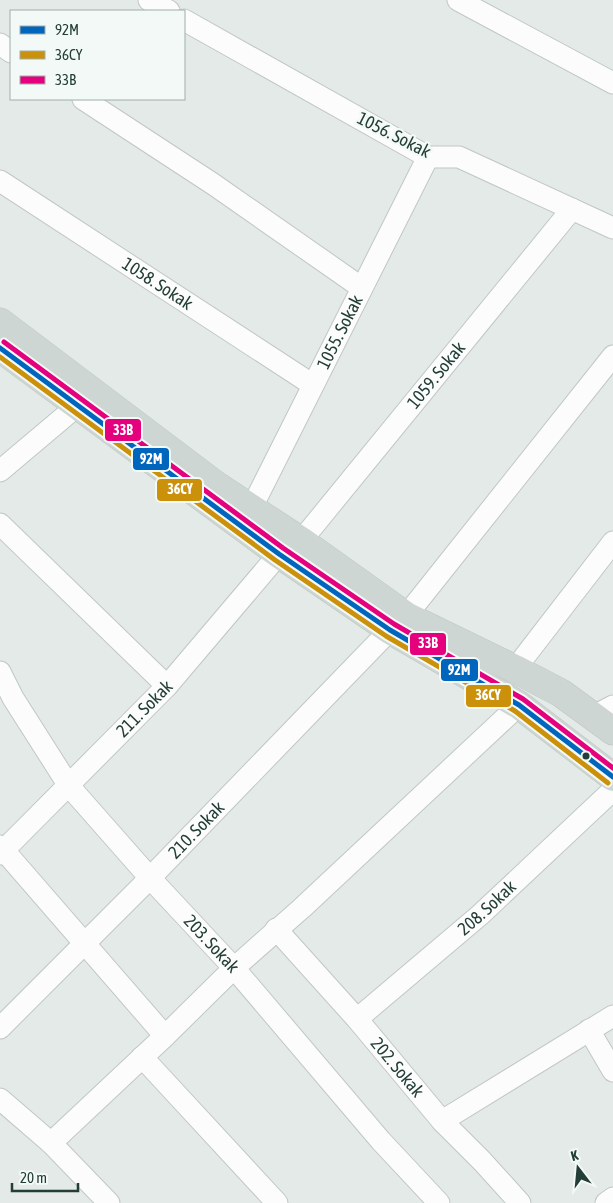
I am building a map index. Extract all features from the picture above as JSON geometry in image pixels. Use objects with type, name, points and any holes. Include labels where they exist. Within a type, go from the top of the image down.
[{"type":"main road","points":[[0,322],[210,480],[252,509],[290,547]]},
{"type":"main road","points":[[0,348],[77,406],[290,547],[519,706],[613,777]]},
{"type":"main road","points":[[398,623],[515,669],[607,717]]},
{"type":"street","points":[[149,0],[167,10]]},
{"type":"street","points":[[458,0],[613,83]]},
{"type":"street","name":"1056. Sokak","points":[[185,21],[428,157],[459,157],[613,228]]},
{"type":"street","points":[[85,100],[213,184],[362,288]]},
{"type":"street","name":"1055. Sokak","points":[[252,509],[428,157]]},
{"type":"street","name":"1058. Sokak","points":[[0,181],[313,385]]},
{"type":"street","name":"1059. Sokak","points":[[290,547],[572,210]]},
{"type":"street","name":"210. Sokak","points":[[0,1028],[86,944],[398,623],[613,356]]},
{"type":"street","points":[[0,471],[77,406]]},
{"type":"street","points":[[0,524],[167,686]]},
{"type":"street","points":[[515,669],[613,542]]},
{"type":"street","name":"211. Sokak","points":[[1,850],[69,786],[167,686],[290,547]]},
{"type":"street","name":"203. Sokak","points":[[2,679],[69,786],[150,878],[234,968],[381,1141],[440,1203]]},
{"type":"street","points":[[51,1143],[234,968],[302,908],[519,706]]},
{"type":"street","name":"208. Sokak","points":[[357,1020],[480,915],[613,790]]},
{"type":"street","points":[[1,850],[86,944],[165,1036]]},
{"type":"street","name":"202. Sokak","points":[[276,929],[357,1020],[442,1121],[520,1203]]},
{"type":"street","points":[[442,1121],[613,1016]]},
{"type":"street","points":[[589,1030],[613,1071]]},
{"type":"street","points":[[142,1057],[277,1203]]},
{"type":"street","points":[[0,1099],[51,1143],[109,1203]]},
{"type":"street","points":[[606,1203],[613,1198]]},
{"type":"transit line","name":"33B","points":[[4,342],[283,548],[394,624],[523,699],[613,768]]},
{"type":"transit line","name":"92M","points":[[0,348],[279,554],[390,630],[519,705],[613,777]]},
{"type":"transit line","name":"36CY","points":[[0,357],[275,560],[386,636],[515,711],[608,783]]}]
